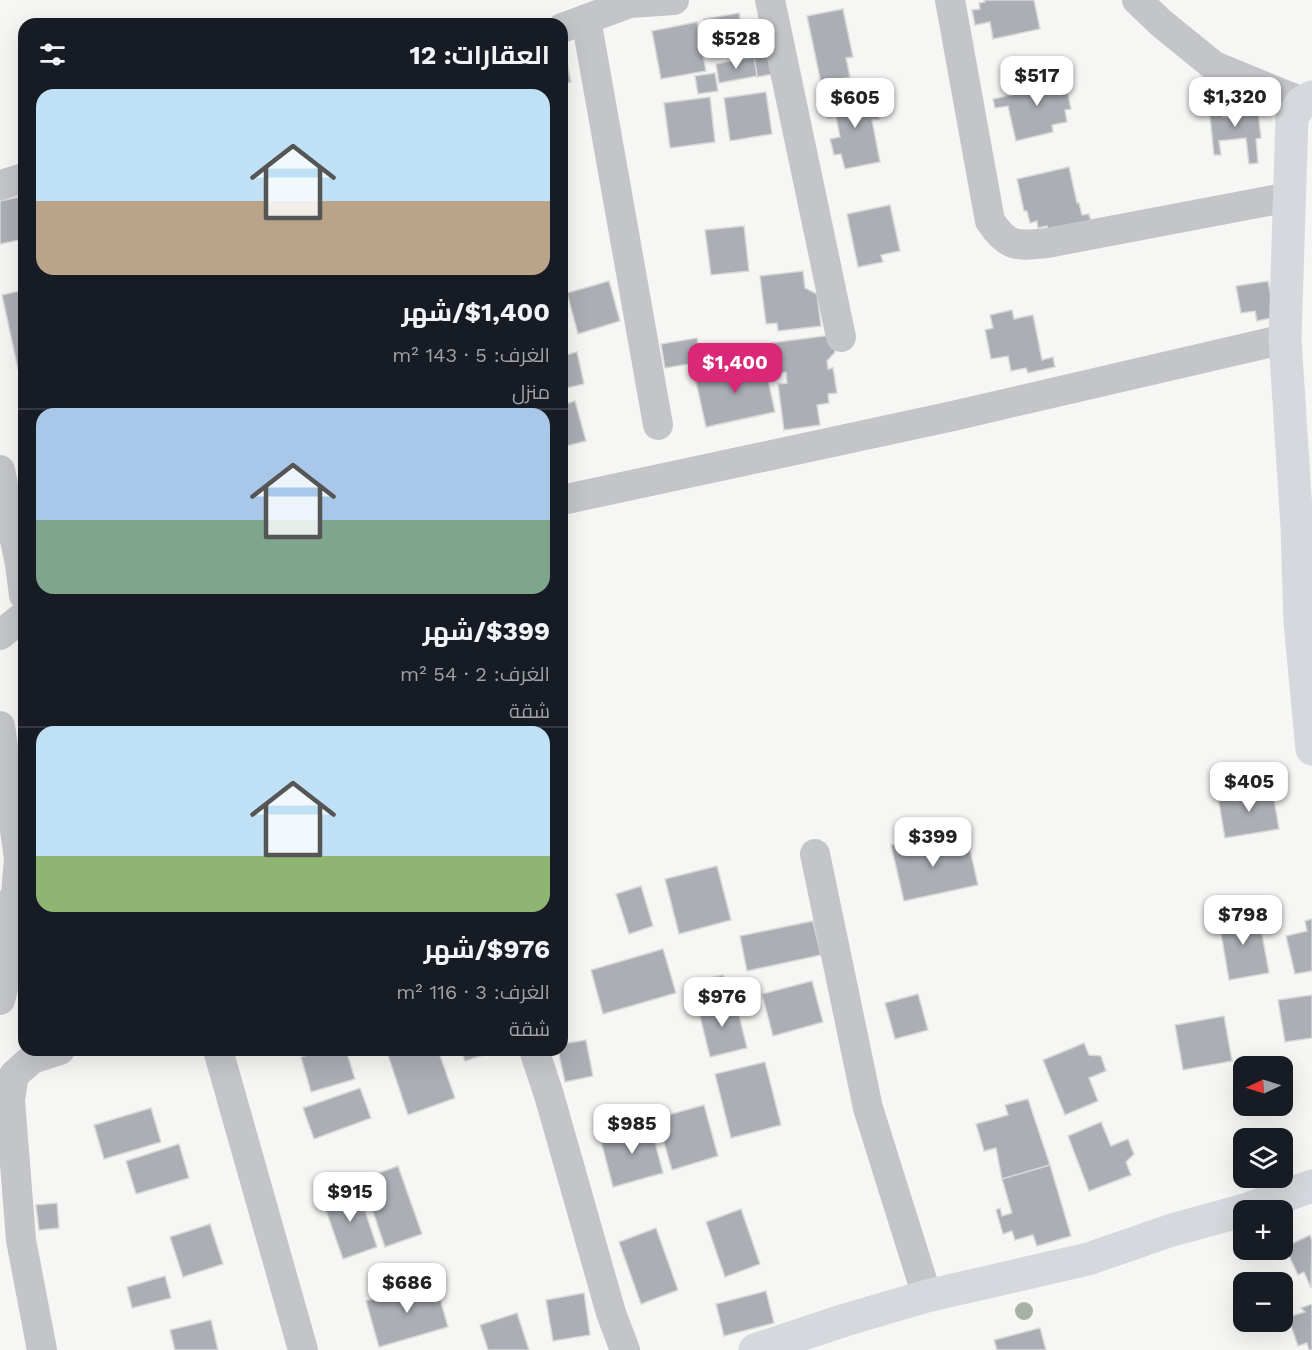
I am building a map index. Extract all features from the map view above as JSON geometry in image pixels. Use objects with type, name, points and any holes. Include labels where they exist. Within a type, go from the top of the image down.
[{"type":"main road","points":[[1307,100],[1292,117],[1285,339],[1297,527],[1300,622],[1312,748]]},
{"type":"main road","points":[[776,1347],[845,1320],[927,1296],[1088,1259],[1172,1230],[1245,1210],[1312,1186]]},
{"type":"street","points":[[658,425],[574,24],[630,3],[674,0]]},
{"type":"street","points":[[770,0],[841,337]]},
{"type":"street","points":[[950,0],[990,221],[1000,237],[1019,246],[1047,243],[1289,197]]},
{"type":"street","points":[[1137,0],[1161,23],[1214,66],[1307,100]]},
{"type":"street","points":[[0,184],[18,180]]},
{"type":"street","points":[[568,499],[953,416],[1285,339]]},
{"type":"street","points":[[0,470],[18,546]]},
{"type":"street","points":[[0,620],[18,617]]},
{"type":"street","points":[[0,635],[18,621]]},
{"type":"street","points":[[0,726],[18,851]]},
{"type":"street","points":[[815,855],[868,1108],[927,1296]]},
{"type":"street","points":[[0,1000],[5,981],[8,906],[18,862]]},
{"type":"street","points":[[41,1056],[32,1059],[14,1075],[10,1100],[21,1240],[42,1350]]},
{"type":"street","points":[[220,1056],[303,1350]]},
{"type":"street","points":[[536,1056],[585,1216],[611,1313],[625,1350]]},
{"type":"building","points":[[984,0],[1034,0],[1040,29],[993,39],[990,22],[975,25],[972,10],[980,9],[979,3],[985,2]]},
{"type":"building","points":[[843,9],[853,57],[846,58],[850,77],[821,83],[807,16]]},
{"type":"building","points":[[739,13],[745,51],[710,57],[704,19]]},
{"type":"building","points":[[765,19],[774,74],[757,77],[748,22]]},
{"type":"building","points":[[697,22],[706,71],[661,79],[652,31]]},
{"type":"building","points":[[754,57],[757,76],[719,83],[716,64]]},
{"type":"building","points":[[568,68],[571,82],[568,83]]},
{"type":"building","points":[[715,73],[718,91],[698,94],[695,76]]},
{"type":"building","points":[[1064,75],[1071,109],[1065,110],[1067,122],[1052,125],[1053,132],[1016,141],[1008,106],[995,108],[993,99],[1016,94],[1014,85]]},
{"type":"building","points":[[855,91],[856,96],[873,92],[879,119],[872,120],[880,162],[845,169],[841,154],[834,155],[830,139],[840,137],[836,116],[828,118],[826,108],[834,106],[831,96]]},
{"type":"building","points":[[766,92],[772,134],[730,141],[724,98]]},
{"type":"building","points":[[1208,96],[1222,100],[1223,117],[1243,116],[1242,104],[1258,112],[1261,138],[1256,139],[1258,163],[1249,164],[1246,138],[1219,141],[1221,155],[1214,155]]},
{"type":"building","points":[[710,97],[715,142],[670,148],[664,103]]},
{"type":"building","points":[[1069,167],[1077,203],[1079,203],[1082,215],[1089,214],[1093,230],[1050,236],[1047,226],[1038,228],[1037,221],[1030,223],[1027,211],[1024,211],[1017,179]]},
{"type":"building","points":[[18,197],[18,240],[0,244],[0,201]]},
{"type":"building","points":[[890,205],[900,251],[881,255],[883,262],[858,267],[847,214]]},
{"type":"building","points":[[744,226],[749,271],[711,275],[705,230]]},
{"type":"building","points":[[803,271],[805,288],[817,294],[821,326],[778,331],[777,323],[766,324],[760,276]]},
{"type":"building","points":[[609,281],[620,321],[578,334],[568,293]]},
{"type":"building","points":[[1268,281],[1275,317],[1257,321],[1255,311],[1241,313],[1236,286]]},
{"type":"building","points":[[18,291],[18,369],[2,295]]},
{"type":"building","points":[[1012,310],[1014,319],[1033,315],[1042,360],[1053,357],[1055,367],[1028,373],[1026,368],[1011,371],[1008,356],[991,359],[985,330],[993,328],[990,315]]},
{"type":"building","points":[[832,335],[835,352],[827,361],[828,369],[833,368],[837,393],[828,394],[829,403],[817,405],[820,425],[784,430],[778,384],[787,383],[786,372],[774,374],[771,343]]},
{"type":"building","points":[[697,338],[701,362],[665,368],[661,344]]},
{"type":"building","points":[[577,352],[584,384],[568,388],[568,354]]},
{"type":"building","points":[[764,361],[775,412],[706,427],[695,377]]},
{"type":"building","points":[[575,401],[586,441],[568,446],[568,403]]},
{"type":"building","points":[[1272,787],[1279,829],[1225,838],[1218,797]]},
{"type":"building","points":[[925,837],[928,850],[968,841],[978,885],[904,901],[891,845]]},
{"type":"building","points":[[717,866],[731,920],[679,934],[665,879]]},
{"type":"building","points":[[641,886],[653,926],[629,934],[616,894]]},
{"type":"building","points":[[1248,910],[1251,925],[1260,923],[1269,973],[1229,980],[1218,916]]},
{"type":"building","points":[[1312,919],[1312,971],[1295,974],[1286,936],[1307,931],[1305,921]]},
{"type":"building","points":[[813,921],[821,955],[747,971],[740,936]]},
{"type":"building","points":[[663,949],[676,993],[603,1014],[591,970]]},
{"type":"building","points":[[723,975],[728,991],[693,1001],[688,984]]},
{"type":"building","points":[[812,981],[823,1022],[773,1036],[762,994]]},
{"type":"building","points":[[918,994],[928,1030],[895,1039],[885,1003]]},
{"type":"building","points":[[1312,995],[1312,1038],[1285,1042],[1278,1000]]},
{"type":"building","points":[[735,999],[747,1048],[710,1057],[698,1008]]},
{"type":"building","points":[[1224,1016],[1232,1061],[1183,1070],[1175,1025]]},
{"type":"building","points":[[586,1040],[593,1076],[565,1082],[559,1056],[568,1056],[568,1043]]},
{"type":"building","points":[[1084,1043],[1089,1055],[1101,1056],[1106,1071],[1089,1078],[1098,1101],[1065,1115],[1043,1060]]},
{"type":"building","points":[[348,1056],[355,1079],[311,1092],[301,1057]]},
{"type":"building","points":[[388,1056],[440,1056],[455,1098],[408,1115]]},
{"type":"building","points":[[463,1056],[480,1056],[465,1061]]},
{"type":"building","points":[[765,1062],[781,1125],[731,1138],[715,1074]]},
{"type":"building","points":[[360,1088],[371,1118],[314,1139],[303,1108]]},
{"type":"building","points":[[1028,1099],[1050,1165],[1002,1179],[996,1148],[984,1151],[976,1124],[1008,1115],[1005,1105]]},
{"type":"building","points":[[704,1105],[718,1156],[672,1170],[657,1118]]},
{"type":"building","points":[[151,1108],[161,1142],[104,1159],[94,1125]]},
{"type":"building","points":[[1101,1122],[1111,1146],[1128,1139],[1134,1154],[1126,1162],[1131,1175],[1089,1191],[1068,1136]]},
{"type":"building","points":[[650,1123],[663,1173],[613,1187],[600,1137]]},
{"type":"building","points":[[179,1144],[189,1178],[136,1194],[126,1161]]},
{"type":"building","points":[[1050,1165],[1071,1236],[1037,1246],[1033,1235],[1015,1240],[1012,1231],[1003,1234],[996,1210],[1000,1208],[1002,1216],[1012,1213],[1002,1179]]},
{"type":"building","points":[[398,1166],[422,1234],[385,1247],[362,1179]]},
{"type":"building","points":[[357,1187],[377,1247],[343,1259],[322,1199]]},
{"type":"building","points":[[57,1203],[59,1228],[39,1230],[36,1205]]},
{"type":"building","points":[[741,1209],[760,1264],[725,1277],[706,1222]]},
{"type":"building","points":[[210,1224],[223,1264],[183,1277],[170,1237]]},
{"type":"building","points":[[656,1228],[678,1290],[641,1304],[619,1242]]},
{"type":"building","points":[[1310,1235],[1312,1241],[1311,1288],[1304,1272],[1298,1275],[1291,1260],[1293,1260],[1293,1243]]},
{"type":"building","points":[[165,1276],[171,1298],[132,1308],[127,1287]]},
{"type":"building","points":[[435,1281],[448,1327],[379,1347],[366,1301]]},
{"type":"building","points":[[766,1291],[774,1323],[724,1336],[716,1304]]},
{"type":"building","points":[[584,1293],[590,1335],[553,1341],[546,1300]]},
{"type":"building","points":[[1312,1304],[1312,1350],[1309,1350],[1307,1343],[1298,1346],[1293,1332],[1293,1316],[1305,1312],[1301,1308]]},
{"type":"building","points":[[517,1313],[529,1350],[488,1350],[480,1325]]},
{"type":"building","points":[[211,1320],[218,1350],[175,1350],[170,1330]]},
{"type":"building","points":[[1040,1328],[1046,1350],[997,1350],[994,1340]]}]
